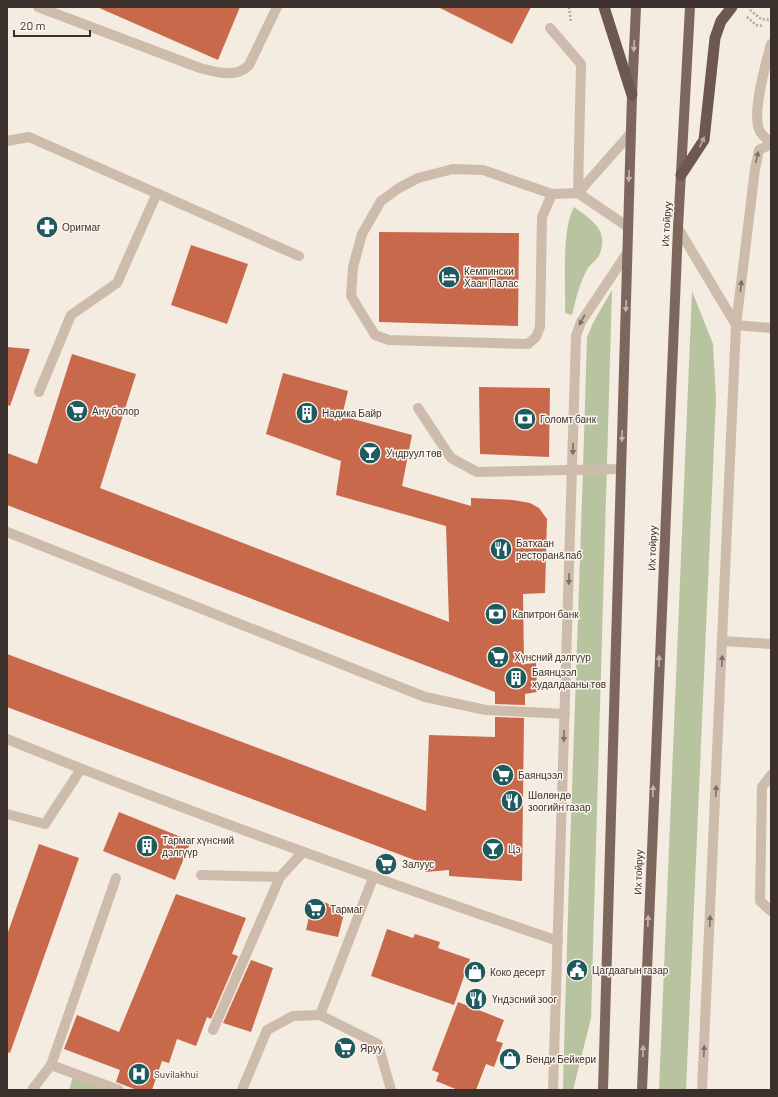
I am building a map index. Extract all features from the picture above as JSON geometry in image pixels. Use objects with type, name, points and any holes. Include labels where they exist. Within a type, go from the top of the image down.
[{"type":"highway","points":[[604,7],[632,95]]},
{"type":"highway","points":[[681,175],[704,140],[715,38],[721,21],[732,7]]},
{"type":"main road","points":[[603,1090],[630,133],[636,7]]},
{"type":"main road","name":"Их тойруу","points":[[642,1090],[678,228],[690,7]]},
{"type":"street","points":[[38,7],[200,68],[219,73],[244,70],[249,65],[277,7]]},
{"type":"street","points":[[550,28],[581,64],[578,192]]},
{"type":"street","points":[[702,1090],[736,325],[755,169],[759,150],[771,143],[759,130],[757,120],[760,88],[771,44]]},
{"type":"street","points":[[578,192],[630,133]]},
{"type":"street","points":[[7,141],[29,137],[299,256]]},
{"type":"street","points":[[552,194],[542,217],[540,327],[536,337],[528,344],[389,340],[375,335],[367,325],[351,296],[353,267],[362,234],[381,201],[398,188],[418,178],[453,169],[483,170],[552,194],[578,192],[628,227]]},
{"type":"street","points":[[40,392],[71,315],[117,284],[157,193]]},
{"type":"street","points":[[678,228],[736,325]]},
{"type":"street","points":[[553,1090],[576,336],[581,322],[627,253]]},
{"type":"street","points":[[736,325],[771,328]]},
{"type":"street","points":[[418,408],[451,458],[477,472],[621,469]]},
{"type":"street","points":[[7,532],[425,697],[486,710],[565,714]]},
{"type":"street","points":[[723,641],[771,644]]},
{"type":"street","points":[[7,739],[81,769],[373,878],[558,941]]},
{"type":"street","points":[[7,814],[45,824],[81,769]]},
{"type":"street","points":[[771,775],[762,787],[760,901],[771,911]]},
{"type":"street","points":[[213,1030],[280,877],[303,852]]},
{"type":"street","points":[[201,875],[280,877]]},
{"type":"street","points":[[32,1090],[51,1065],[116,878]]},
{"type":"street","points":[[320,1015],[373,878]]},
{"type":"street","points":[[242,1090],[258,1046],[267,1030],[293,1016],[320,1015],[378,1044],[390,1090]]},
{"type":"street","points":[[51,1065],[119,1090]]},
{"type":"path","points":[[569,7],[572,54]]},
{"type":"path","points":[[747,7],[761,19],[771,20]]},
{"type":"path","points":[[746,16],[756,25],[771,27]]},
{"type":"green space","points":[[574,207],[592,220],[600,231],[602,245],[599,255],[588,268],[583,279],[572,315],[565,313],[565,258],[567,230]]},
{"type":"green space","points":[[612,290],[591,1018],[573,1090],[563,1090],[587,337],[594,321]]},
{"type":"green space","points":[[692,291],[713,344],[716,399],[686,1090],[659,1090]]},
{"type":"green space","points":[[73,1076],[110,1090],[69,1090]]},
{"type":"building","points":[[97,7],[240,7],[218,60]]},
{"type":"building","points":[[438,7],[531,7],[512,44]]},
{"type":"building","name":"Кемпински Хаан Палас","points":[[379,232],[519,233],[518,326],[379,322]]},
{"type":"building","points":[[191,245],[248,264],[227,324],[171,305]]},
{"type":"building","points":[[7,347],[30,349],[10,406],[7,405]]},
{"type":"building","points":[[72,354],[136,374],[100,488],[449,622],[446,526],[336,495],[341,461],[266,434],[283,373],[348,391],[342,416],[412,435],[402,486],[471,506],[471,498],[513,500],[530,503],[539,508],[547,519],[545,593],[523,594],[524,664],[536,663],[537,692],[525,694],[525,705],[495,704],[495,692],[7,505],[7,453],[37,464]]},
{"type":"building","points":[[479,387],[550,388],[549,457],[480,454]]},
{"type":"building","points":[[7,654],[426,811],[429,735],[495,737],[495,717],[524,718],[522,881],[449,876],[449,870],[425,872],[425,864],[7,707]]},
{"type":"building","name":"Тармаг хүнсний дэлгүүр","points":[[119,812],[191,841],[175,880],[103,851]]},
{"type":"building","points":[[39,844],[79,858],[10,1053],[7,1052],[7,935]]},
{"type":"building","points":[[176,894],[246,918],[232,954],[238,956],[211,1019],[207,1017],[196,1046],[177,1039],[169,1063],[162,1061],[152,1090],[137,1090],[116,1082],[120,1070],[64,1049],[77,1015],[119,1032]]},
{"type":"building","points":[[313,898],[345,910],[338,937],[306,930]]},
{"type":"building","points":[[387,929],[413,938],[415,934],[440,942],[438,948],[470,959],[454,1005],[371,976]]},
{"type":"building","points":[[251,960],[273,968],[251,1032],[223,1023]]},
{"type":"building","points":[[458,1002],[504,1020],[496,1041],[503,1043],[494,1067],[486,1064],[476,1090],[458,1090],[436,1081],[439,1073],[432,1070]]},
{"type":"place","name":"Оригмаг","points":[[47,227]]},
{"type":"place","name":"Кемпински Хаан Палас","points":[[449,277]]},
{"type":"place","name":"Ану болор","points":[[77,411]]},
{"type":"place","name":"Надика Байр","points":[[307,413]]},
{"type":"place","name":"Голомт банк","points":[[525,419]]},
{"type":"place","name":"Ундруул төв","points":[[370,453]]},
{"type":"place","name":"Батхаан ресторан&паб","points":[[501,549]]},
{"type":"place","name":"Капитрон банк","points":[[496,614]]},
{"type":"place","name":"Хүнсний дэлгүүр","points":[[498,657]]},
{"type":"place","name":"Баянцээл худалдааны төв","points":[[516,678]]},
{"type":"place","name":"Баянцээл","points":[[503,775]]},
{"type":"place","name":"Шөлөндө зоогийн газар","points":[[512,801]]},
{"type":"place","name":"Тармаг хүнсний дэлгүүр","points":[[147,846]]},
{"type":"place","name":"Цэ","points":[[493,849]]},
{"type":"place","name":"Залуус","points":[[386,864]]},
{"type":"place","name":"Тармаг","points":[[315,909]]},
{"type":"place","name":"Цагдаагын газар","points":[[577,970]]},
{"type":"place","name":"Коко десерт","points":[[475,972]]},
{"type":"place","name":"Үндэсний зоог","points":[[476,999]]},
{"type":"place","name":"Яруу","points":[[345,1048]]},
{"type":"place","name":"Венди Бейкери","points":[[510,1059]]},
{"type":"place","name":"Suvilakhui","points":[[139,1074]]}]
